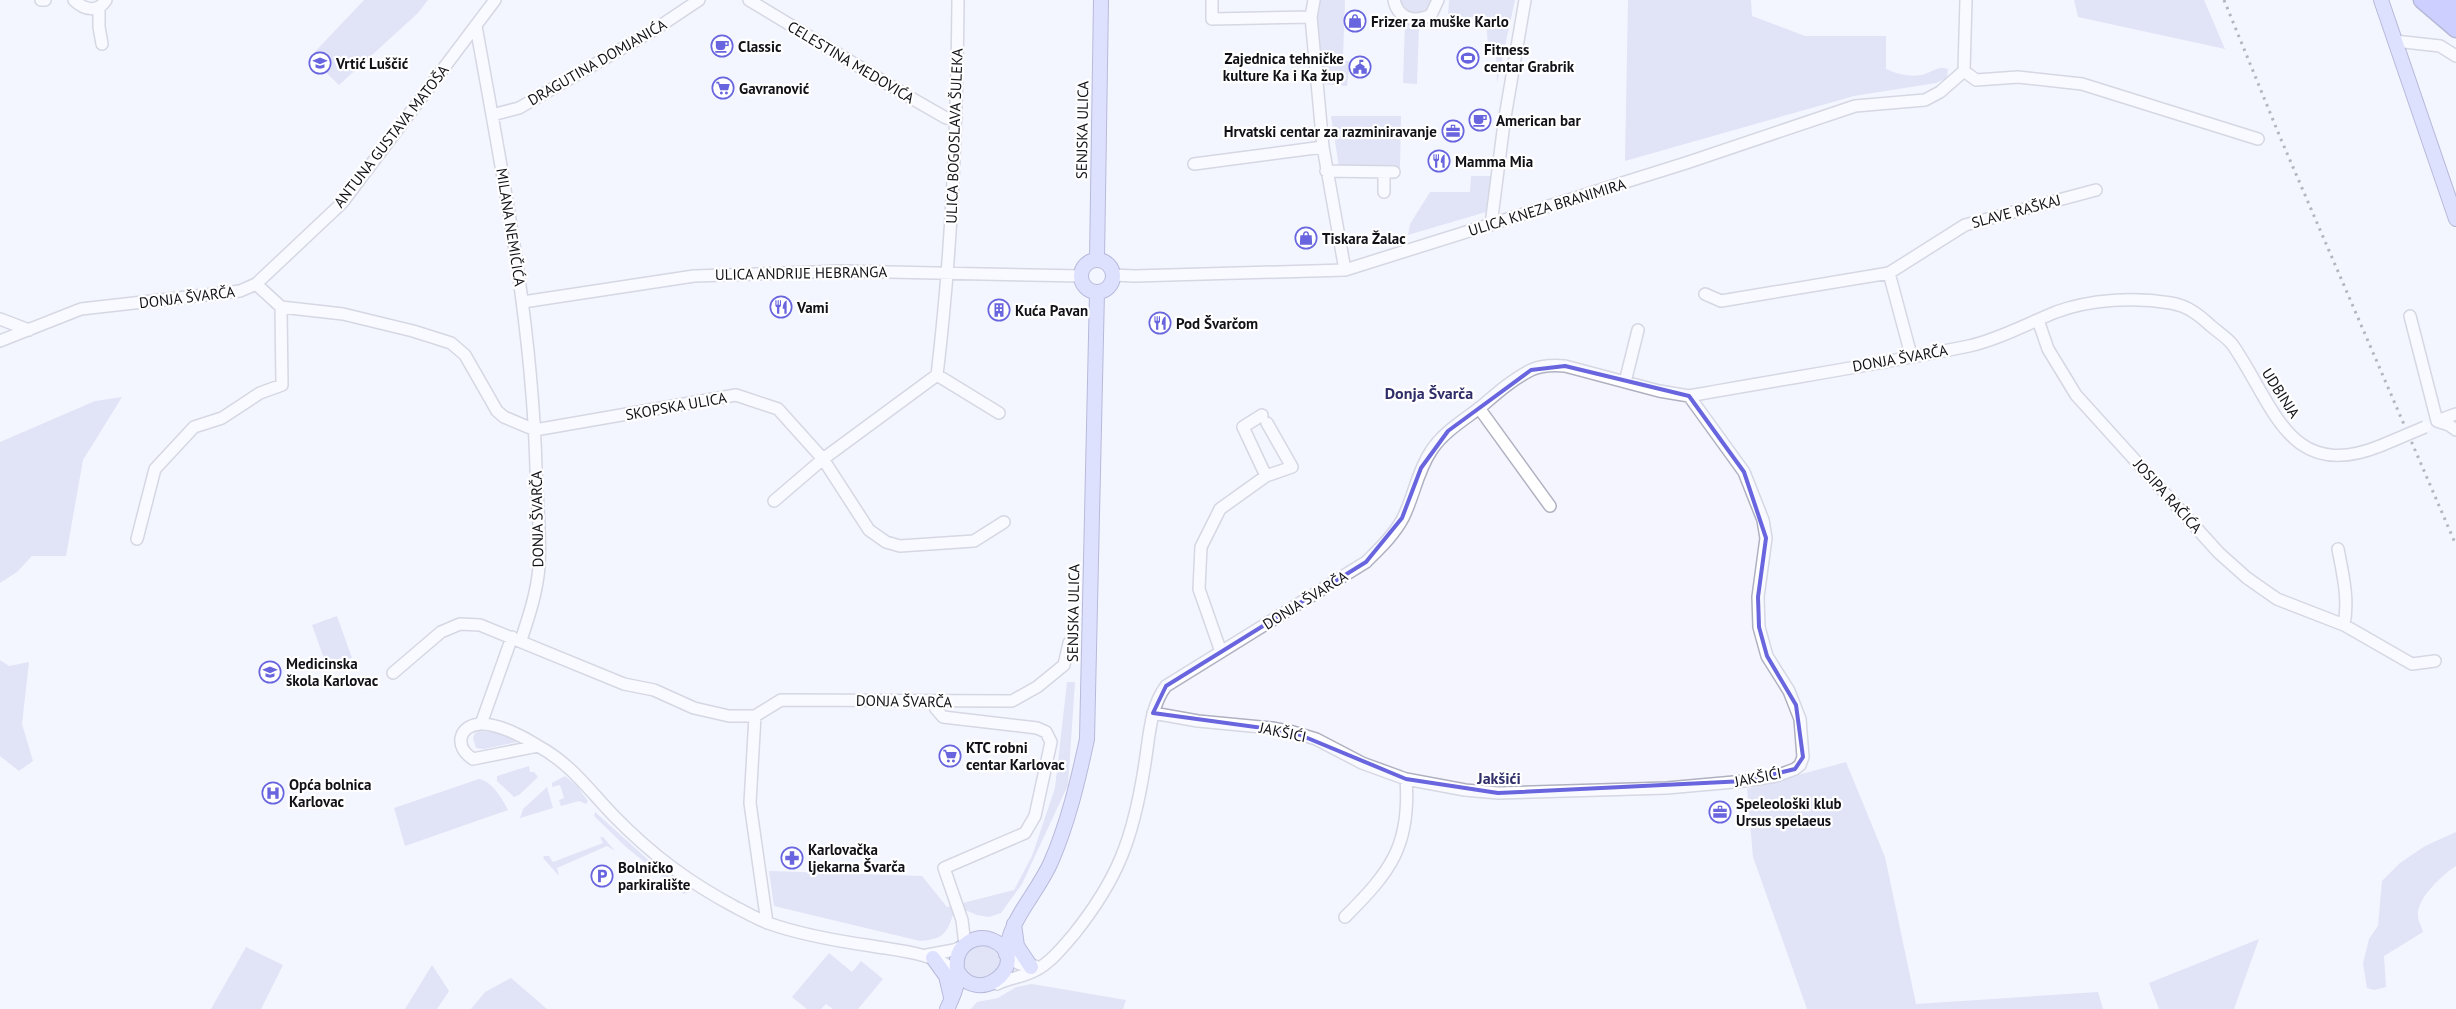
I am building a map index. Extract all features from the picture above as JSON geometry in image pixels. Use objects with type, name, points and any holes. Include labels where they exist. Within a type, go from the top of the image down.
[{"type":"highway","points":[[2422,0],[2456,29]]},
{"type":"highway","points":[[2443,0],[2456,11]]},
{"type":"main road","name":"SENJSKA ULICA","points":[[1097,260],[1100,0]]},
{"type":"main road","points":[[2381,0],[2456,219]]},
{"type":"main road","points":[[1097,260],[1106,263],[1113,275],[1106,288],[1097,292],[1088,289],[1081,276],[1084,266],[1097,260]]},
{"type":"main road","name":"SENJSKA ULICA","points":[[1006,954],[1007,942],[1015,921],[1036,892],[1051,861],[1076,789],[1087,740],[1097,292]]},
{"type":"main road","name":"SENJSKA ULICA","points":[[979,938],[1000,931],[1015,921]]},
{"type":"main road","points":[[1015,921],[1018,946],[1036,966]]},
{"type":"main road","points":[[979,938],[995,942],[1006,954],[1006,971],[997,984],[968,993],[949,1006],[958,972],[957,958],[965,945],[979,938]]},
{"type":"main road","points":[[929,957],[946,976],[949,1006]]},
{"type":"main road","points":[[958,972],[966,983],[981,989]]},
{"type":"street","points":[[74,0],[80,6],[98,6],[102,44]]},
{"type":"street","name":"ANTUNA GUSTAVA MATOŠA","points":[[256,284],[342,203],[495,0]]},
{"type":"street","name":"DRAGUTINA DOMJANIĆA","points":[[492,115],[519,108],[654,30],[699,0]]},
{"type":"street","name":"CELESTINA MEDOVIĆA","points":[[748,0],[946,118],[956,119]]},
{"type":"street","name":"ULICA BOGOSLAVA ŠULEKA","points":[[948,272],[956,119],[958,0]]},
{"type":"street","points":[[1212,0],[1212,19],[1311,17]]},
{"type":"street","points":[[1314,0],[1311,17],[1323,147],[1345,270]]},
{"type":"street","points":[[1394,0],[1397,10],[1403,15],[1417,20],[1430,14],[1438,0]]},
{"type":"street","points":[[1490,225],[1504,123],[1526,0]]},
{"type":"street","points":[[1968,0],[1964,70],[1976,80],[2018,77],[2082,84],[2258,140]]},
{"type":"street","name":"MILANA NEMIČIĆA","points":[[476,26],[523,302],[535,430]]},
{"type":"street","points":[[2395,41],[2440,46],[2456,56]]},
{"type":"street","name":"ULICA KNEZA BRANIMIRA","points":[[1113,275],[1345,270],[1686,164],[1855,106],[1925,100],[1940,92],[1964,70]]},
{"type":"street","points":[[1194,164],[1323,147]]},
{"type":"street","points":[[1326,171],[1389,172],[1384,192]]},
{"type":"street","name":"SLAVE RAŠKAJ","points":[[1705,294],[1722,301],[1889,273],[1965,225],[2096,190]]},
{"type":"street","name":"ULICA ANDRIJE HEBRANGA","points":[[523,302],[694,276],[842,271],[1081,276]]},
{"type":"street","points":[[774,501],[823,459],[937,375],[948,272]]},
{"type":"street","points":[[1889,273],[1911,355]]},
{"type":"street","name":"DONJA ŠVARČA","points":[[0,341],[81,309],[240,291],[256,284],[281,308]]},
{"type":"street","name":"DONJA ŠVARČA","points":[[997,984],[1009,978],[1035,971],[1036,966],[1066,944],[1102,898],[1120,865],[1141,790],[1153,713],[1160,694],[1166,686],[1177,677],[1221,652],[1366,562],[1383,545],[1402,518],[1421,468],[1432,450],[1448,431],[1512,382],[1540,367],[1565,366],[1689,396],[1971,345],[2083,304],[2130,301],[2172,303]]},
{"type":"street","name":"UDBINJA","points":[[2172,303],[2190,309],[2230,343],[2282,426],[2301,445],[2319,453],[2338,457],[2364,453],[2456,414]]},
{"type":"street","points":[[137,539],[155,469],[194,427],[222,418],[260,393],[282,385],[281,308],[343,314],[413,331],[451,343],[465,355],[497,411],[504,417],[535,430]]},
{"type":"street","points":[[2410,316],[2437,421],[2449,424],[2456,430]]},
{"type":"street","points":[[0,319],[29,330]]},
{"type":"street","name":"JOSIPA RAČIĆA","points":[[2038,320],[2048,349],[2076,395],[2219,553],[2247,578],[2277,599],[2344,625],[2412,664],[2435,661]]},
{"type":"street","points":[[1625,382],[1638,330]]},
{"type":"street","points":[[937,375],[999,413]]},
{"type":"street","name":"SKOPSKA ULICA","points":[[535,430],[736,395],[778,410],[823,459],[868,530],[886,542],[900,546],[974,540],[1004,522]]},
{"type":"street","name":"JAKŠIĆI","points":[[1153,713],[1198,721],[1272,728],[1293,732],[1316,739],[1362,762],[1406,779],[1465,790],[1531,793],[1615,788],[1667,788],[1745,781],[1776,776],[1800,765],[1803,757],[1802,734],[1796,705],[1767,656],[1759,627],[1758,597],[1766,538],[1762,520],[1744,472],[1689,396]]},
{"type":"street","points":[[1479,408],[1550,506]]},
{"type":"street","points":[[1221,652],[1199,589],[1201,548],[1220,509],[1266,476],[1292,467],[1264,419],[1243,427],[1266,476]]},
{"type":"street","name":"DONJA ŠVARČA","points":[[481,724],[534,598],[539,568],[540,538],[535,430]]},
{"type":"street","points":[[2338,549],[2346,594],[2347,610],[2344,625]]},
{"type":"street","points":[[393,673],[441,632],[460,624],[480,625],[517,638],[624,684],[654,690],[694,708],[729,716],[755,716],[750,803],[767,923]]},
{"type":"street","name":"DONJA ŠVARČA","points":[[755,716],[780,700],[1012,701],[1037,687],[1064,665],[1069,643]]},
{"type":"street","points":[[929,957],[965,945],[962,920],[944,868],[1025,833],[1031,826],[1035,816],[1051,742],[1046,732],[1037,728],[943,717],[936,710],[933,702]]},
{"type":"street","points":[[538,746],[472,759],[463,753],[460,744],[462,734],[469,727],[481,724],[516,733],[538,746],[562,762],[581,778],[597,799],[641,843],[670,867],[700,889],[767,923],[816,937],[929,957],[948,964],[958,972]]},
{"type":"street","points":[[1345,917],[1372,890],[1388,869],[1403,836],[1408,808],[1406,779]]},
{"type":"street","points":[[962,920],[979,938]]},
{"type":"street","points":[[1006,954],[1014,962],[1036,966]]},
{"type":"highlighted area","points":[[1565,366],[1689,396],[1744,472],[1766,538],[1758,597],[1759,627],[1767,656],[1796,705],[1803,757],[1795,769],[1745,781],[1498,793],[1406,779],[1293,732],[1153,713],[1166,686],[1366,562],[1402,518],[1421,468],[1448,431],[1531,370]]},
{"type":"shaded area","points":[[364,0],[428,0],[418,13],[339,85],[310,57]]},
{"type":"shaded area","points":[[1320,0],[1345,0],[1343,59],[1350,62],[1347,86],[1322,84],[1317,17]]},
{"type":"shaded area","points":[[1398,0],[1434,0],[1426,11],[1415,14],[1405,12]]},
{"type":"shaded area","points":[[1449,0],[1515,0],[1497,83],[1496,48],[1488,48],[1486,17],[1448,17]]},
{"type":"shaded area","points":[[1628,0],[1751,0],[1752,16],[1805,36],[1886,36],[1886,69],[1900,74],[1915,76],[1939,68],[1945,68],[1948,69],[1947,78],[1936,83],[1854,96],[1625,161]]},
{"type":"shaded area","points":[[2074,0],[2204,0],[2225,49],[2078,17]]},
{"type":"shaded area","points":[[1405,24],[1419,25],[1417,84],[1403,83]]},
{"type":"shaded area","points":[[1331,116],[1401,116],[1400,168],[1339,167]]},
{"type":"shaded area","points":[[1471,176],[1492,176],[1486,212],[1408,235],[1410,224],[1430,192],[1470,192]]},
{"type":"shaded area","points":[[122,397],[83,460],[66,556],[32,556],[17,572],[0,583],[0,442],[95,401]]},
{"type":"shaded area","points":[[337,616],[352,658],[327,667],[312,625]]},
{"type":"shaded area","points":[[0,660],[9,666],[29,662],[22,724],[33,761],[19,771],[0,756]]},
{"type":"shaded area","points":[[1067,682],[1075,682],[1068,785],[1022,884],[1001,913],[989,917],[965,910],[953,915],[948,928],[942,935],[920,941],[774,906],[769,871],[922,876],[947,907],[1014,890],[1032,856],[1055,788]]},
{"type":"shaded area","points":[[480,731],[506,734],[521,741],[484,749],[476,748],[473,738],[475,733]]},
{"type":"shaded area","points":[[1846,762],[1885,857],[1916,1004],[2098,992],[2103,1009],[1807,1009],[1753,857],[1747,789]]},
{"type":"shaded area","points":[[529,766],[530,772],[534,772],[538,777],[519,795],[514,797],[497,781],[497,776]]},
{"type":"shaded area","points":[[565,776],[576,785],[588,801],[586,804],[579,801],[561,806],[559,800],[564,798],[560,785],[552,787],[552,783]]},
{"type":"shaded area","points":[[479,779],[484,780],[493,787],[508,810],[405,846],[394,808]]},
{"type":"shaded area","points":[[547,787],[553,808],[520,818],[523,809]]},
{"type":"shaded area","points":[[595,812],[654,865],[687,890],[686,893],[684,894],[626,847],[594,816]]},
{"type":"shaded area","points":[[2456,832],[2456,866],[2431,888],[2421,902],[2418,918],[2423,932],[2384,956],[2386,987],[2374,990],[2367,988],[2363,963],[2369,939],[2378,926],[2382,881],[2400,863],[2425,846]]},
{"type":"shaded area","points":[[600,837],[603,837],[615,851],[607,846],[557,868],[559,876],[543,858],[544,856],[549,856],[553,862],[603,843]]},
{"type":"shaded area","points":[[2259,939],[2234,1009],[2159,1009],[2149,983]]},
{"type":"shaded area","points":[[976,945],[994,949],[997,951],[1000,960],[999,973],[977,982],[963,970],[965,955]]},
{"type":"shaded area","points":[[246,947],[283,965],[261,1009],[211,1009]]},
{"type":"shaded area","points":[[829,953],[852,972],[861,961],[883,979],[858,1009],[833,1009],[826,1004],[821,1009],[807,1009],[792,997]]},
{"type":"shaded area","points":[[432,965],[449,991],[437,1009],[405,1009]]},
{"type":"shaded area","points":[[511,978],[547,1009],[471,1009],[485,992]]},
{"type":"shaded area","points":[[1032,984],[1126,1000],[1123,1009],[971,1009],[977,1002],[998,998],[1016,987]]},
{"type":"railway","points":[[2224,0],[2280,137],[2456,545]]},
{"type":"place","name":"Frizer za muške Karlo","points":[[1355,21]]},
{"type":"place","name":"Classic","points":[[722,46]]},
{"type":"place","name":"Fitness centar Grabrik","points":[[1468,58]]},
{"type":"place","name":"Vrtić Luščić","points":[[320,63]]},
{"type":"place","name":"Zajednica tehničke kulture Ka i Ka žup","points":[[1360,67]]},
{"type":"place","name":"Gavranović","points":[[723,88]]},
{"type":"place","name":"American bar","points":[[1480,120]]},
{"type":"place","name":"Hrvatski centar za razminiravanje","points":[[1453,131]]},
{"type":"place","name":"Mamma Mia","points":[[1439,161]]},
{"type":"place","name":"Tiskara Žalac","points":[[1306,238]]},
{"type":"place","name":"Vami","points":[[781,307]]},
{"type":"place","name":"Kuća Pavan","points":[[999,310]]},
{"type":"place","name":"Pod Švarčom","points":[[1160,323]]},
{"type":"place","name":"Medicinska škola Karlovac","points":[[270,672]]},
{"type":"place","name":"KTC robni centar Karlovac","points":[[950,756]]},
{"type":"place","name":"Opća bolnica Karlovac","points":[[273,793]]},
{"type":"place","name":"Speleološki klub Ursus spelaeus","points":[[1720,812]]},
{"type":"place","name":"Karlovačka ljekarna Švarča","points":[[792,858]]},
{"type":"place","name":"Bolničko parkiralište","points":[[602,876]]},
{"type":"district","name":"Donja Švarča","points":[[1429,393]]},
{"type":"district","name":"Jakšići","points":[[1499,778]]}]
